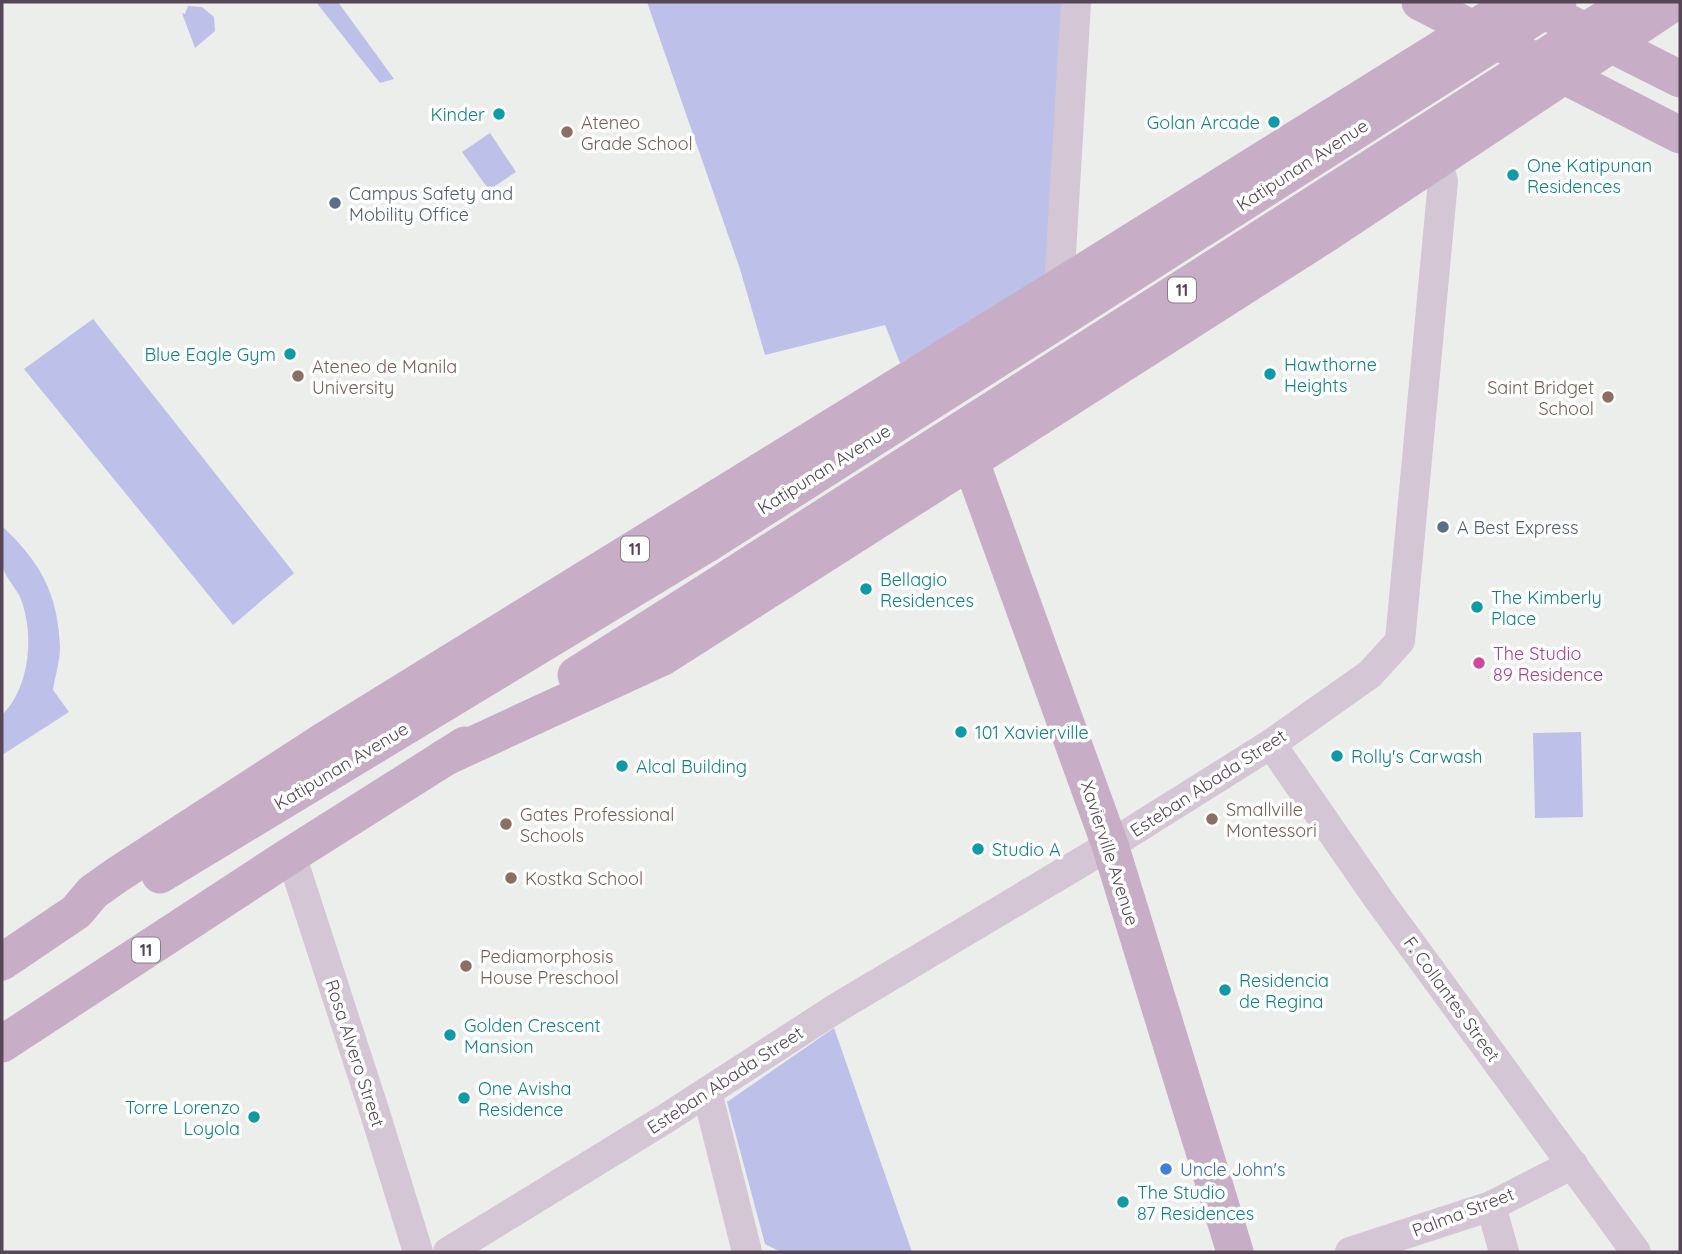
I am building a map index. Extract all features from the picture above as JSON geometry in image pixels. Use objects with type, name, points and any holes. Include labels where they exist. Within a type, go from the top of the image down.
[{"type":"main road","points":[[1420,2],[1665,127]]},
{"type":"main road","name":"Katipunan Avenue","points":[[2,962],[76,912],[93,891],[117,874],[325,740],[1516,2]]},
{"type":"main road","points":[[1527,2],[1680,79]]},
{"type":"main road","name":"Katipunan Avenue","points":[[76,912],[106,905],[129,894],[707,544],[1558,2]]},
{"type":"main road","name":"11","points":[[2,1044],[290,855],[1631,2]]},
{"type":"main road","name":"11","points":[[444,758],[663,657],[1350,217],[1675,2]]},
{"type":"main road","points":[[1491,123],[1546,108],[1575,104],[1606,107],[1665,127]]},
{"type":"main road","points":[[1299,138],[1350,217]]},
{"type":"main road","points":[[1203,198],[1226,196],[1241,202],[1258,215],[1269,242],[1268,257],[1256,277]]},
{"type":"main road","name":"Xavierville Avenue","points":[[970,459],[1110,845],[1235,1252]]},
{"type":"street","points":[[1059,287],[1076,2]]},
{"type":"street","name":"Esteban Abada Street","points":[[448,1252],[707,1092],[835,1009],[1110,845],[1270,744],[1370,674],[1400,641],[1443,181],[1436,159]]},
{"type":"street","name":"F. Collantes Street","points":[[1270,744],[1379,900],[1636,1252]]},
{"type":"street","name":"Rosa Alvero Street","points":[[290,855],[418,1252]]},
{"type":"street","points":[[707,1092],[747,1252]]},
{"type":"street","name":"Palma Street","points":[[1350,1252],[1491,1206],[1573,1164]]},
{"type":"street","points":[[1491,1206],[1504,1252]]},
{"type":"shaded area","points":[[316,2],[338,2],[394,79],[380,83]]},
{"type":"shaded area","points":[[647,2],[1071,2],[1052,276],[900,363],[885,325],[765,355],[740,269]]},
{"type":"shaded area","points":[[188,6],[202,7],[214,17],[215,31],[195,48],[182,13],[185,14]]},
{"type":"shaded area","points":[[490,133],[516,172],[489,190],[462,152]]},
{"type":"shaded area","points":[[93,319],[294,573],[233,625],[24,369]]},
{"type":"shaded area","points":[[2,526],[27,552],[51,594],[60,647],[53,690],[69,712],[2,755],[2,715],[19,690],[28,643],[25,611],[3,568]]},
{"type":"shaded area","points":[[1581,732],[1583,817],[1535,818],[1533,733]]},
{"type":"shaded area","points":[[834,1028],[912,1252],[781,1252],[765,1244],[727,1102]]},
{"type":"place","name":"Kinder","points":[[499,114]]},
{"type":"place","name":"Golan Arcade","points":[[1274,122]]},
{"type":"place","name":"Ateneo Grade School","points":[[567,132]]},
{"type":"place","name":"One Katipunan Residences","points":[[1513,175]]},
{"type":"place","name":"Campus Safety and Mobility Office","points":[[335,203]]},
{"type":"place","name":"Blue Eagle Gym","points":[[290,354]]},
{"type":"place","name":"Hawthorne Heights","points":[[1270,374]]},
{"type":"place","name":"Ateneo de Manila University","points":[[298,376]]},
{"type":"place","name":"Saint Bridget School","points":[[1608,397]]},
{"type":"place","name":"A Best Express","points":[[1443,527]]},
{"type":"place","name":"Bellagio Residences","points":[[866,589]]},
{"type":"place","name":"The Kimberly Place","points":[[1477,607]]},
{"type":"place","name":"The Studio 89 Residence","points":[[1479,663]]},
{"type":"place","name":"101 Xavierville","points":[[961,732]]},
{"type":"place","name":"Rolly's Carwash","points":[[1337,756]]},
{"type":"place","name":"Alcal Building","points":[[622,766]]},
{"type":"place","name":"Smallville Montessori","points":[[1212,819]]},
{"type":"place","name":"Gates Professional Schools","points":[[506,824]]},
{"type":"place","name":"Studio A","points":[[978,849]]},
{"type":"place","name":"Kostka School","points":[[511,878]]},
{"type":"place","name":"Pediamorphosis House Preschool","points":[[466,966]]},
{"type":"place","name":"Residencia de Regina","points":[[1225,990]]},
{"type":"place","name":"Golden Crescent Mansion","points":[[450,1035]]},
{"type":"place","name":"One Avisha Residence","points":[[464,1098]]},
{"type":"place","name":"Torre Lorenzo Loyola","points":[[254,1117]]},
{"type":"place","name":"Uncle John's","points":[[1166,1169]]},
{"type":"place","name":"The Studio 87 Residences","points":[[1123,1202]]}]
